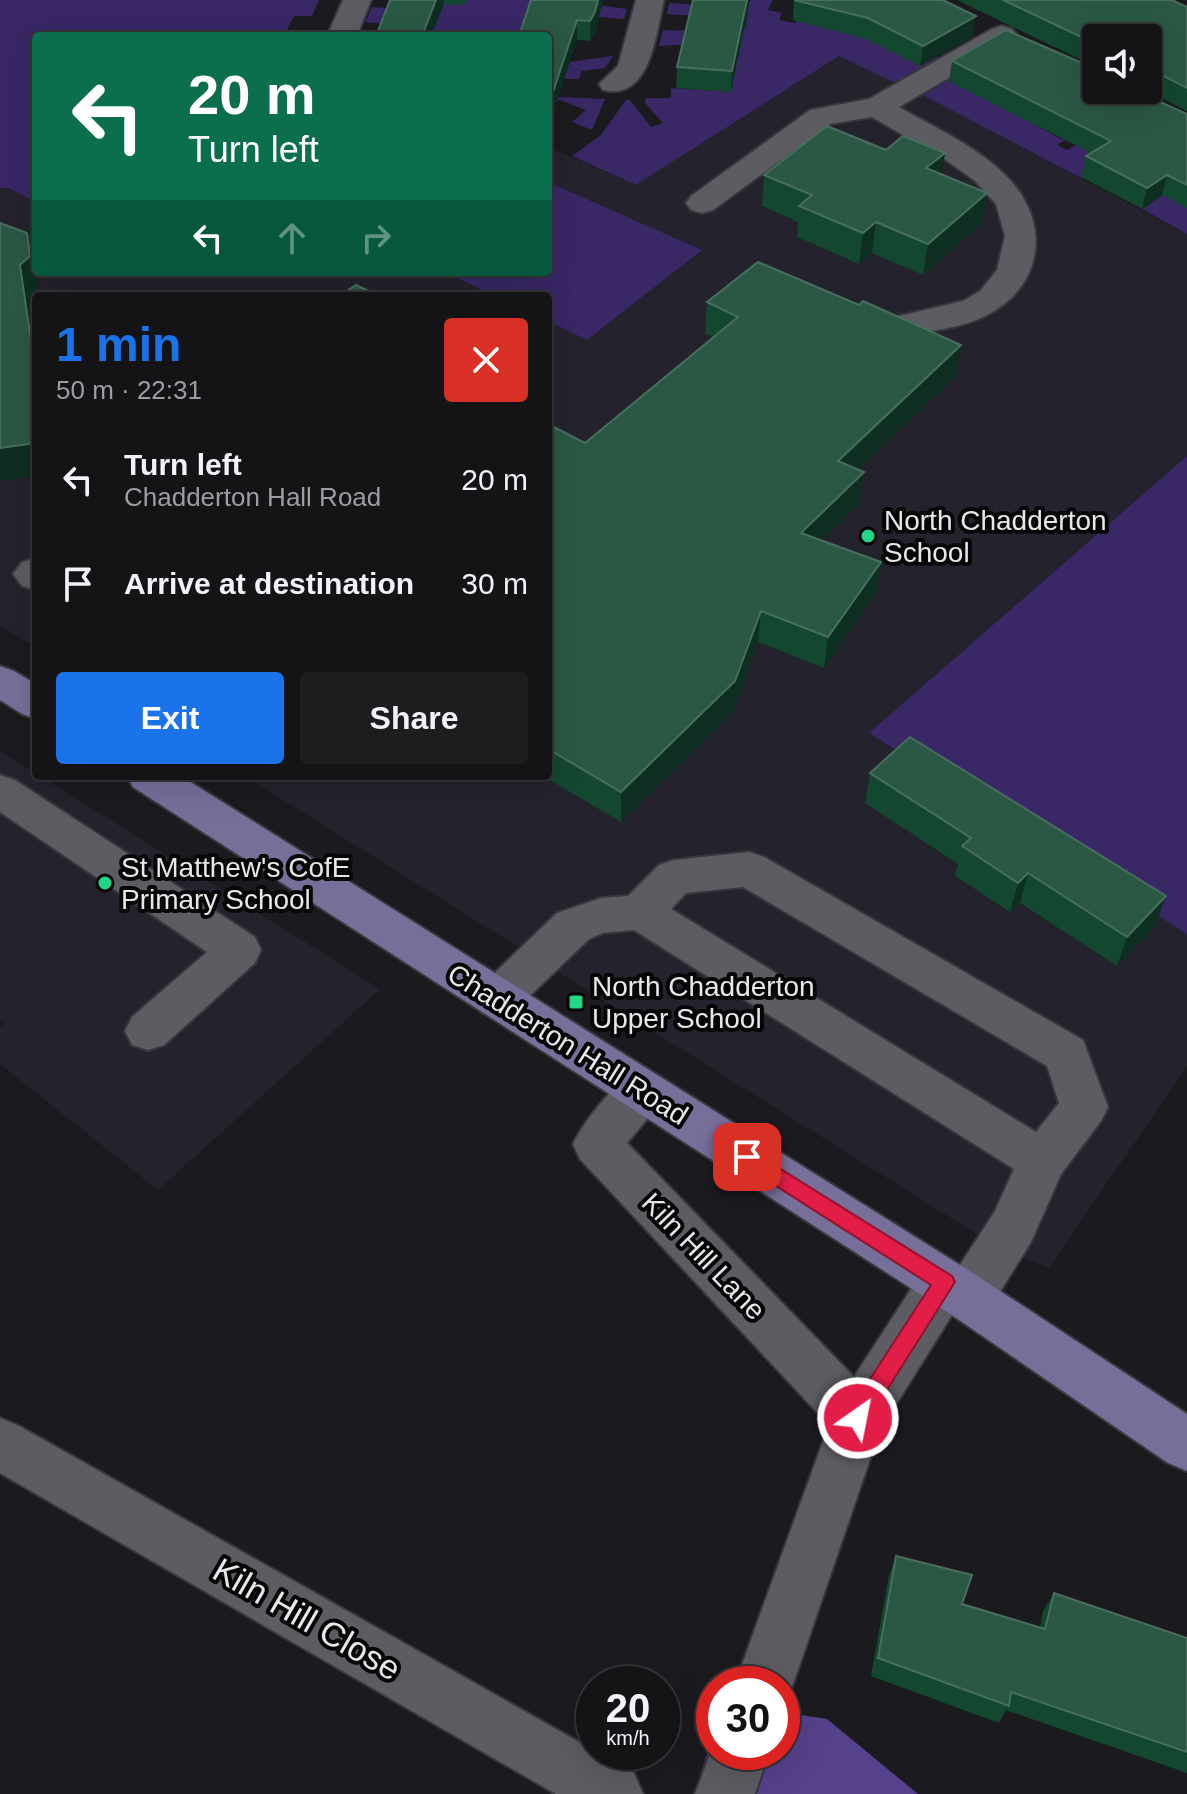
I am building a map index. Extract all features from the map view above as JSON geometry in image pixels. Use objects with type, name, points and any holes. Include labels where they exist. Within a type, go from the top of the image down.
[{"type":"main road","name":"Chadderton Hall Road","points":[[154,780],[956,1290],[1187,1445]]},
{"type":"street","points":[[614,84],[632,69],[650,0]]},
{"type":"street","points":[[342,32],[346,4]]},
{"type":"street","points":[[702,203],[821,116],[877,107],[1015,41],[968,19]]},
{"type":"street","points":[[877,107],[940,157],[974,165],[1010,200],[1021,221],[1024,239],[1008,281],[990,299],[973,309],[898,326]]},
{"type":"street","points":[[0,791],[239,950],[148,1031]]},
{"type":"street","points":[[640,912],[674,877],[749,869],[1066,1054],[1084,1107],[1042,1161],[1013,1226],[956,1290],[858,1418],[770,1666]]},
{"type":"street","points":[[497,999],[573,926],[601,916],[640,912],[1042,1161]]},
{"type":"street","name":"Kiln Hill Lane","points":[[642,1091],[597,1144],[858,1418]]},
{"type":"street","name":"Kiln Hill Close","points":[[0,1444],[613,1794]]},
{"type":"street","points":[[725,1794],[734,1770]]},
{"type":"shaded area","points":[[0,0],[319,0],[312,16],[294,16],[287,29],[293,32],[32,32],[32,200],[8,188],[0,188]]},
{"type":"shaded area","points":[[560,0],[627,9],[624,19],[597,17],[552,34],[552,32],[404,32],[393,25],[365,22],[372,7],[410,10],[427,2]]},
{"type":"shaded area","points":[[735,0],[773,0],[768,10],[782,13],[779,20],[795,23],[799,15],[845,27],[920,66],[940,58],[895,83],[839,56],[636,185],[572,156],[601,135],[626,100],[630,100],[651,127],[663,123],[645,103],[646,98],[671,98],[671,88],[731,92],[690,44],[659,46],[663,30],[745,28],[748,12],[700,8],[697,16],[667,14],[669,3],[700,5]]},
{"type":"shaded area","points":[[613,56],[605,68],[582,71],[579,79],[560,79],[552,70],[552,64]]},
{"type":"shaded area","name":"North Chadderton School","points":[[839,56],[917,92],[1187,234],[1187,1066],[1049,1268],[1000,1248],[967,1228],[251,780],[552,780],[552,292],[32,292],[32,646],[0,626],[0,188],[7,188],[32,200],[32,276],[552,276],[552,149],[636,185]]},
{"type":"shaded area","points":[[946,75],[1061,139],[1116,108],[1057,145],[1067,150],[1081,142],[1088,152],[1104,160],[1158,129],[1081,178],[917,92]]},
{"type":"shaded area","points":[[552,98],[605,99],[592,130],[572,122],[586,110],[560,100],[552,105]]},
{"type":"shaded area","points":[[552,184],[702,250],[587,340],[552,323],[552,292],[487,292],[453,276],[552,276]]},
{"type":"shaded area","points":[[1169,191],[1187,200],[1187,234],[1142,209]]},
{"type":"shaded area","points":[[1187,456],[1187,934],[869,733]]},
{"type":"shaded area","name":"St Matthew's CofE Primary School","points":[[0,751],[32,771],[32,780],[46,780],[380,989],[158,1190],[0,1064],[0,1027],[5,1023],[0,1019]]},
{"type":"shaded area","points":[[800,1715],[827,1719],[918,1794],[706,1794],[700,1776],[702,1770],[800,1770]]},
{"type":"building","points":[[390,0],[436,0],[424,32],[378,32]]},
{"type":"building","points":[[531,0],[598,0],[590,21],[577,20],[552,95],[552,32],[520,32]]},
{"type":"building","points":[[693,0],[747,0],[732,71],[677,67]]},
{"type":"building","points":[[794,0],[943,0],[976,16],[923,46],[868,18]]},
{"type":"building","points":[[1003,0],[1172,0],[1187,7],[1187,88],[1162,75],[1162,24],[1082,24],[1082,37]]},
{"type":"building","points":[[1006,30],[1082,63],[1082,104],[1162,103],[1187,114],[1187,185],[1167,175],[1147,188],[1086,156],[1111,141],[952,61]]},
{"type":"building","points":[[827,126],[886,150],[903,136],[945,153],[926,168],[987,193],[928,244],[876,222],[863,233],[799,206],[812,195],[764,175]]},
{"type":"building","points":[[0,223],[27,233],[30,256],[20,265],[32,341],[32,444],[0,448]]},
{"type":"building","points":[[758,262],[859,305],[863,301],[961,345],[838,461],[864,472],[801,533],[881,562],[828,637],[761,611],[735,681],[621,792],[552,751],[552,426],[585,443],[738,317],[707,302]]},
{"type":"building","points":[[356,285],[371,292],[346,292]]},
{"type":"building","points":[[910,737],[1166,896],[1127,937],[1028,873],[1018,883],[962,846],[971,838],[870,773]]},
{"type":"building","points":[[896,1556],[972,1575],[962,1604],[1045,1629],[1054,1593],[1187,1638],[1187,1752],[1011,1692],[1009,1706],[878,1658]]},
{"type":"place","name":"North Chadderton School","points":[[868,536]]},
{"type":"place","name":"St Matthew's CofE Primary School","points":[[105,883]]},
{"type":"place","name":"North Chadderton Upper School","points":[[576,1002]]},
{"type":"route","points":[[747,1157],[944,1282],[858,1418]]}]
